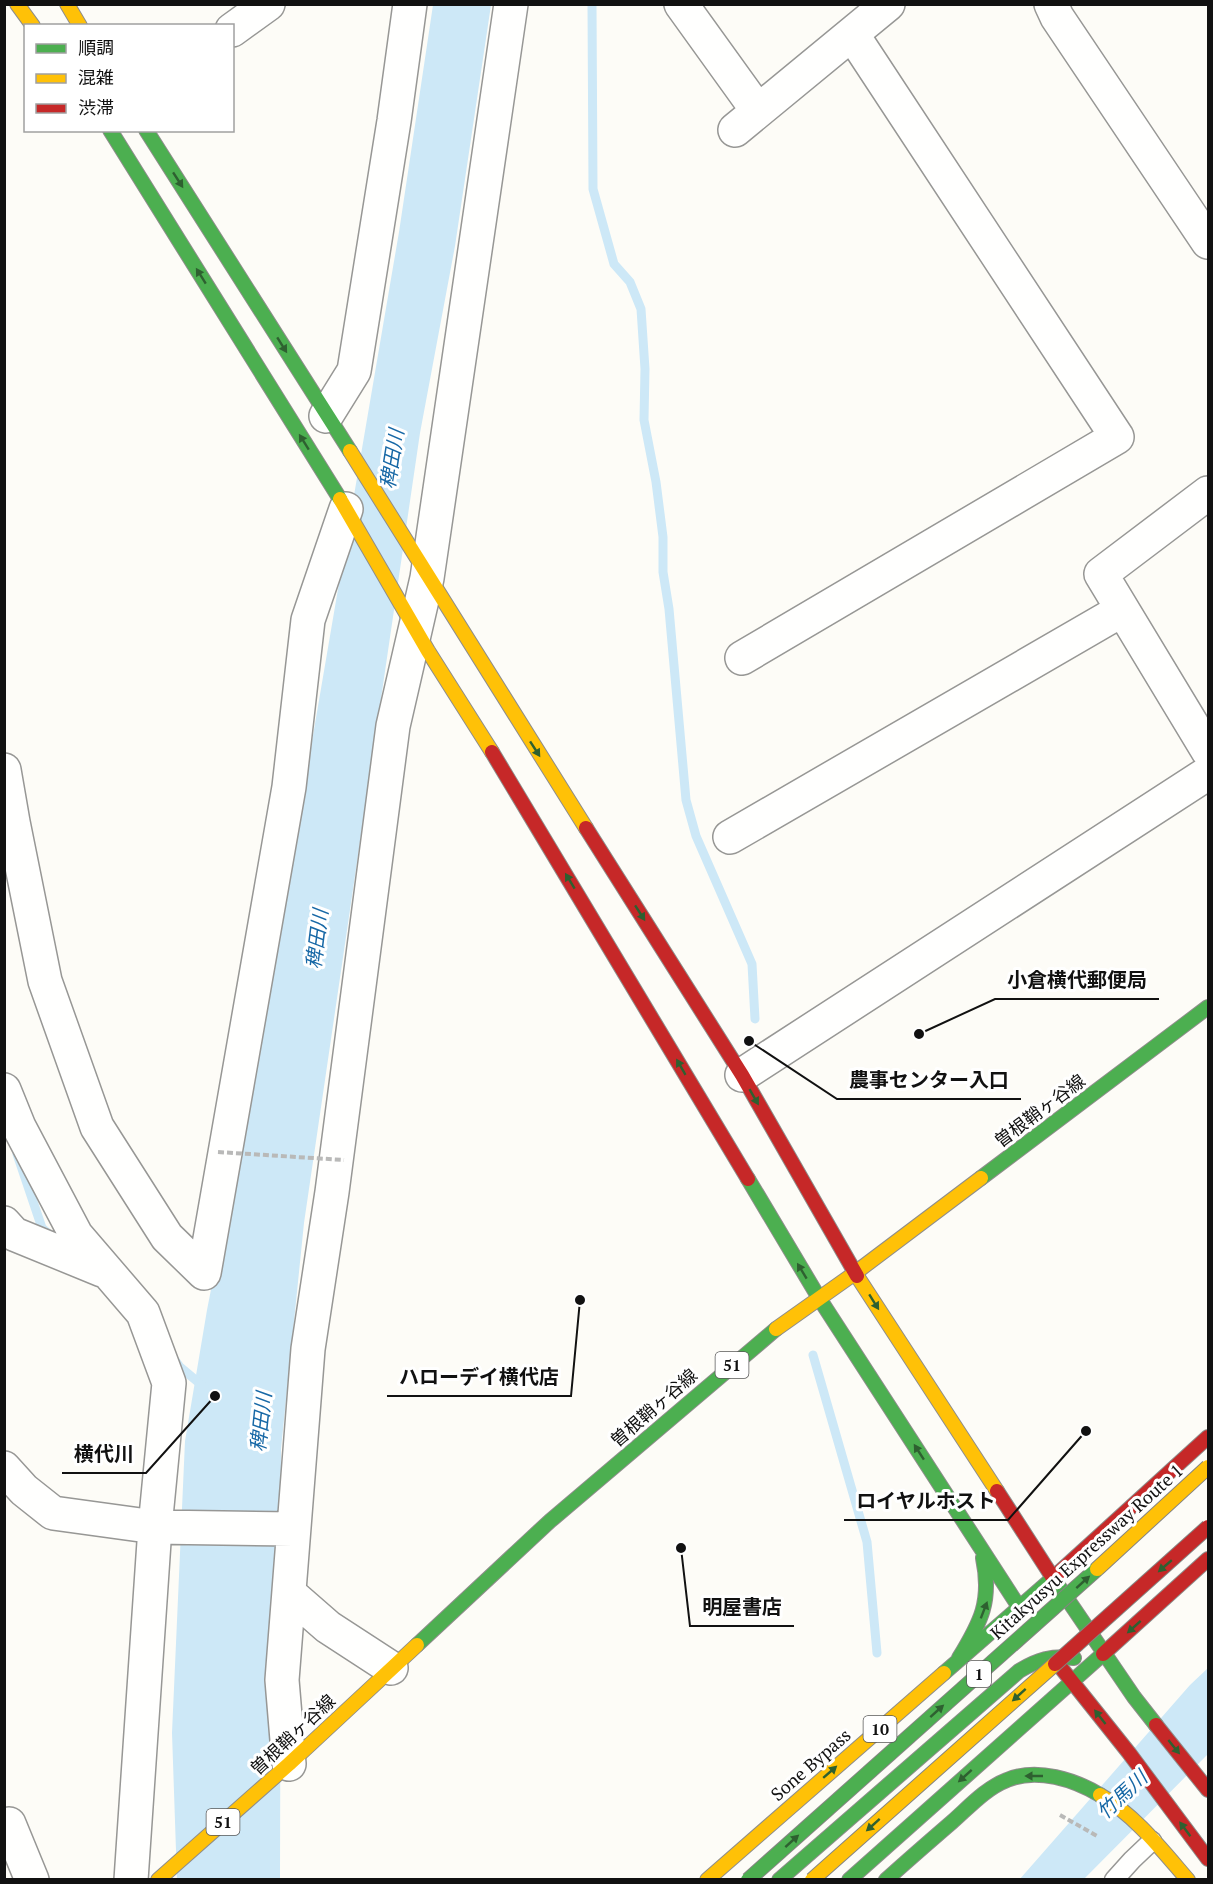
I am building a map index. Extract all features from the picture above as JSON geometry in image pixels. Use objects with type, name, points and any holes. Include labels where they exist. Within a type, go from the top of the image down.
[{"type":"main road","points":[[16,4],[31,24]]},
{"type":"main road","points":[[67,4],[79,24]]},
{"type":"main road","points":[[111,132],[340,500],[415,629],[481,733],[819,1298],[1045,1646],[1209,1859]]},
{"type":"main road","points":[[147,132],[742,1075],[855,1273],[1053,1578],[1099,1659],[1134,1697],[1205,1785]]},
{"type":"main road","name":"曽根鞘ヶ谷線","points":[[158,1880],[289,1764],[550,1521],[771,1332],[855,1273],[1209,1007]]},
{"type":"main road","name":"Sone Bypass","points":[[707,1880],[1053,1578],[1209,1437]]},
{"type":"main road","name":"Kitakyusyu Expressway Route 1","points":[[748,1880],[1089,1577],[1209,1467]]},
{"type":"main road","name":"1","points":[[812,1880],[1209,1527]]},
{"type":"main road","points":[[957,1662],[982,1617],[989,1598],[988,1575],[980,1546]]},
{"type":"main road","points":[[849,1880],[1209,1559]]},
{"type":"main road","points":[[1045,1646],[1072,1657],[1099,1659]]},
{"type":"main road","name":"10","points":[[779,1880],[1019,1671],[1033,1662],[1045,1646]]},
{"type":"main road","points":[[886,1880],[980,1797],[1007,1780],[1028,1775],[1050,1776],[1073,1781],[1090,1788],[1138,1825],[1188,1880]]},
{"type":"street","points":[[234,29],[268,4]]},
{"type":"street","points":[[326,416],[354,371],[394,121],[410,4]]},
{"type":"street","points":[[289,1764],[282,1680],[308,1349],[332,1192],[393,726],[427,578],[511,4]]},
{"type":"street","points":[[681,4],[746,120],[852,34],[882,6]]},
{"type":"street","points":[[1051,4],[1057,17],[1209,242]]},
{"type":"street","points":[[742,658],[1117,437],[852,34]]},
{"type":"street","points":[[1209,493],[1101,574],[1209,751]]},
{"type":"street","points":[[4,770],[45,981],[97,1127],[167,1238],[204,1273],[289,787],[308,620],[340,500]]},
{"type":"street","points":[[730,837],[1122,610]]},
{"type":"street","points":[[742,1075],[1209,773]]},
{"type":"street","points":[[4,1090],[19,1127],[76,1235],[143,1313],[169,1383],[162,1527],[131,1880]]},
{"type":"street","points":[[4,1223],[14,1234],[108,1273]]},
{"type":"street","points":[[4,1468],[24,1490],[53,1513],[162,1527],[293,1529]]},
{"type":"street","points":[[288,1593],[328,1628],[391,1668]]},
{"type":"street","points":[[4,1827],[9,1824],[32,1880]]},
{"type":"lane","points":[[1114,1880],[1152,1841]]},
{"type":"path","points":[[218,1152],[344,1160]]},
{"type":"path","points":[[1061,1816],[1103,1839]]},
{"type":"water","name":"稗田川","points":[[433,5],[491,5],[455,246],[420,433],[304,1223],[281,1449],[280,1879],[177,1880],[172,1733],[185,1441],[207,1310],[269,993],[399,232]]},
{"type":"water","name":"竹馬川","points":[[1208,1668],[1208,1754],[1084,1879],[1019,1880],[1190,1685]]},
{"type":"waterway","points":[[592,4],[593,189],[614,264],[630,282],[641,309],[645,369],[644,420],[656,482],[663,537],[663,572],[669,609],[686,800],[696,836],[752,964],[755,1019]]},
{"type":"waterway","points":[[17,1154],[42,1228],[50,1235]]},
{"type":"waterway","points":[[813,1355],[867,1542],[877,1653]]},
{"type":"waterway","points":[[175,1360],[204,1387]]},
{"type":"traffic: fast","points":[[111,132],[340,499]]},
{"type":"traffic: fast","points":[[147,132],[350,451]]},
{"type":"traffic: fast","points":[[981,1178],[1208,1007]]},
{"type":"traffic: fast","points":[[748,1179],[819,1298],[1019,1607]]},
{"type":"traffic: fast","points":[[417,1645],[550,1521],[776,1329]]},
{"type":"traffic: fast","points":[[959,1658],[983,1611],[986,1587],[983,1558]]},
{"type":"traffic: fast","points":[[748,1880],[1097,1569]]},
{"type":"traffic: fast","points":[[944,1673],[1053,1578],[1134,1697],[1156,1725]]},
{"type":"traffic: fast","points":[[849,1880],[1103,1654]]},
{"type":"traffic: fast","points":[[779,1880],[1019,1671],[1045,1659],[1074,1658]]},
{"type":"traffic: fast","points":[[886,1880],[978,1798],[999,1783],[1019,1776],[1043,1775],[1079,1784],[1100,1795]]},
{"type":"traffic: slow","points":[[17,4],[32,24]]},
{"type":"traffic: slow","points":[[67,4],[79,24]]},
{"type":"traffic: slow","points":[[350,451],[586,828]]},
{"type":"traffic: slow","points":[[340,499],[428,651],[492,752]]},
{"type":"traffic: slow","points":[[776,1329],[981,1178]]},
{"type":"traffic: slow","points":[[857,1276],[997,1491]]},
{"type":"traffic: slow","points":[[1097,1569],[1208,1467]]},
{"type":"traffic: slow","points":[[158,1880],[289,1764],[417,1645]]},
{"type":"traffic: slow","points":[[812,1880],[1055,1664]]},
{"type":"traffic: slow","points":[[707,1880],[944,1673]]},
{"type":"traffic: slow","points":[[1100,1795],[1125,1812],[1188,1880]]},
{"type":"traffic: jam","points":[[492,752],[748,1179]]},
{"type":"traffic: jam","points":[[586,828],[742,1075],[857,1276]]},
{"type":"traffic: jam","points":[[997,1491],[1053,1578],[1208,1437]]},
{"type":"traffic: jam","points":[[1055,1664],[1208,1527]]},
{"type":"traffic: jam","points":[[1103,1654],[1208,1559]]},
{"type":"traffic: jam","points":[[1058,1664],[1129,1753],[1208,1859]]},
{"type":"traffic: jam","points":[[1156,1725],[1208,1790]]},
{"type":"place","name":"小倉横代郵便局","points":[[919,1034]]},
{"type":"place","name":"農事センター入口","points":[[749,1041]]},
{"type":"place","name":"ハローデイ横代店","points":[[580,1300]]},
{"type":"place","name":"横代川","points":[[215,1396]]},
{"type":"place","name":"ロイヤルホスト","points":[[1086,1431]]},
{"type":"place","name":"明屋書店","points":[[681,1548]]}]
